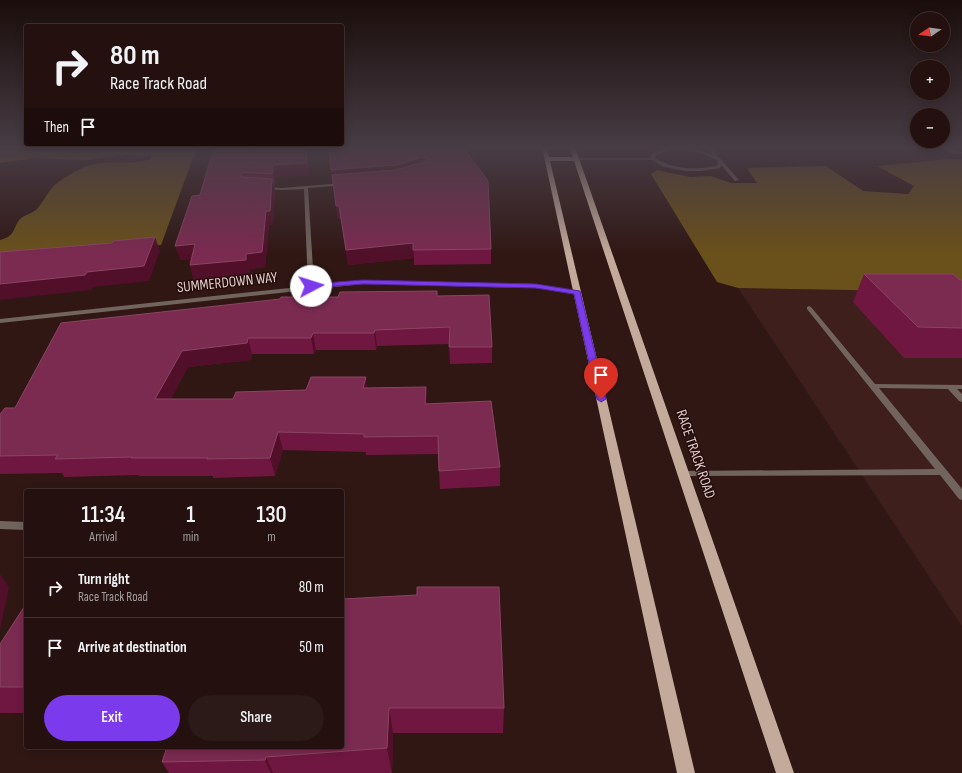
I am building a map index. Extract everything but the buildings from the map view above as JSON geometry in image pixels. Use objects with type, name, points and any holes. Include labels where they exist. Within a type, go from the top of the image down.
[{"type":"main road","points":[[552,183],[578,293],[686,773]]},
{"type":"main road","name":"RACE TRACK ROAD","points":[[584,183],[786,773]]},
{"type":"street","points":[[261,188],[282,189],[351,184]]},
{"type":"street","points":[[306,187],[311,286]]},
{"type":"street","name":"SUMMERDOWN WAY","points":[[0,320],[311,286],[363,282],[536,286],[578,293]]},
{"type":"street","points":[[809,308],[962,496]]},
{"type":"street","points":[[874,386],[962,387]]},
{"type":"street","points":[[950,386],[962,399]]},
{"type":"street","points":[[684,474],[943,472]]},
{"type":"street","points":[[0,525],[24,526]]},
{"type":"shaded area","points":[[58,183],[184,183],[161,245],[0,258],[0,240],[9,236],[13,232],[23,216],[36,210]]},
{"type":"shaded area","points":[[657,183],[851,183],[863,191],[908,194],[914,186],[909,183],[962,183],[962,292],[738,288],[717,282]]},
{"type":"shaded area","points":[[738,288],[962,292],[962,626]]},
{"type":"route","points":[[311,286],[363,282],[536,286],[578,293],[601,399]]}]
